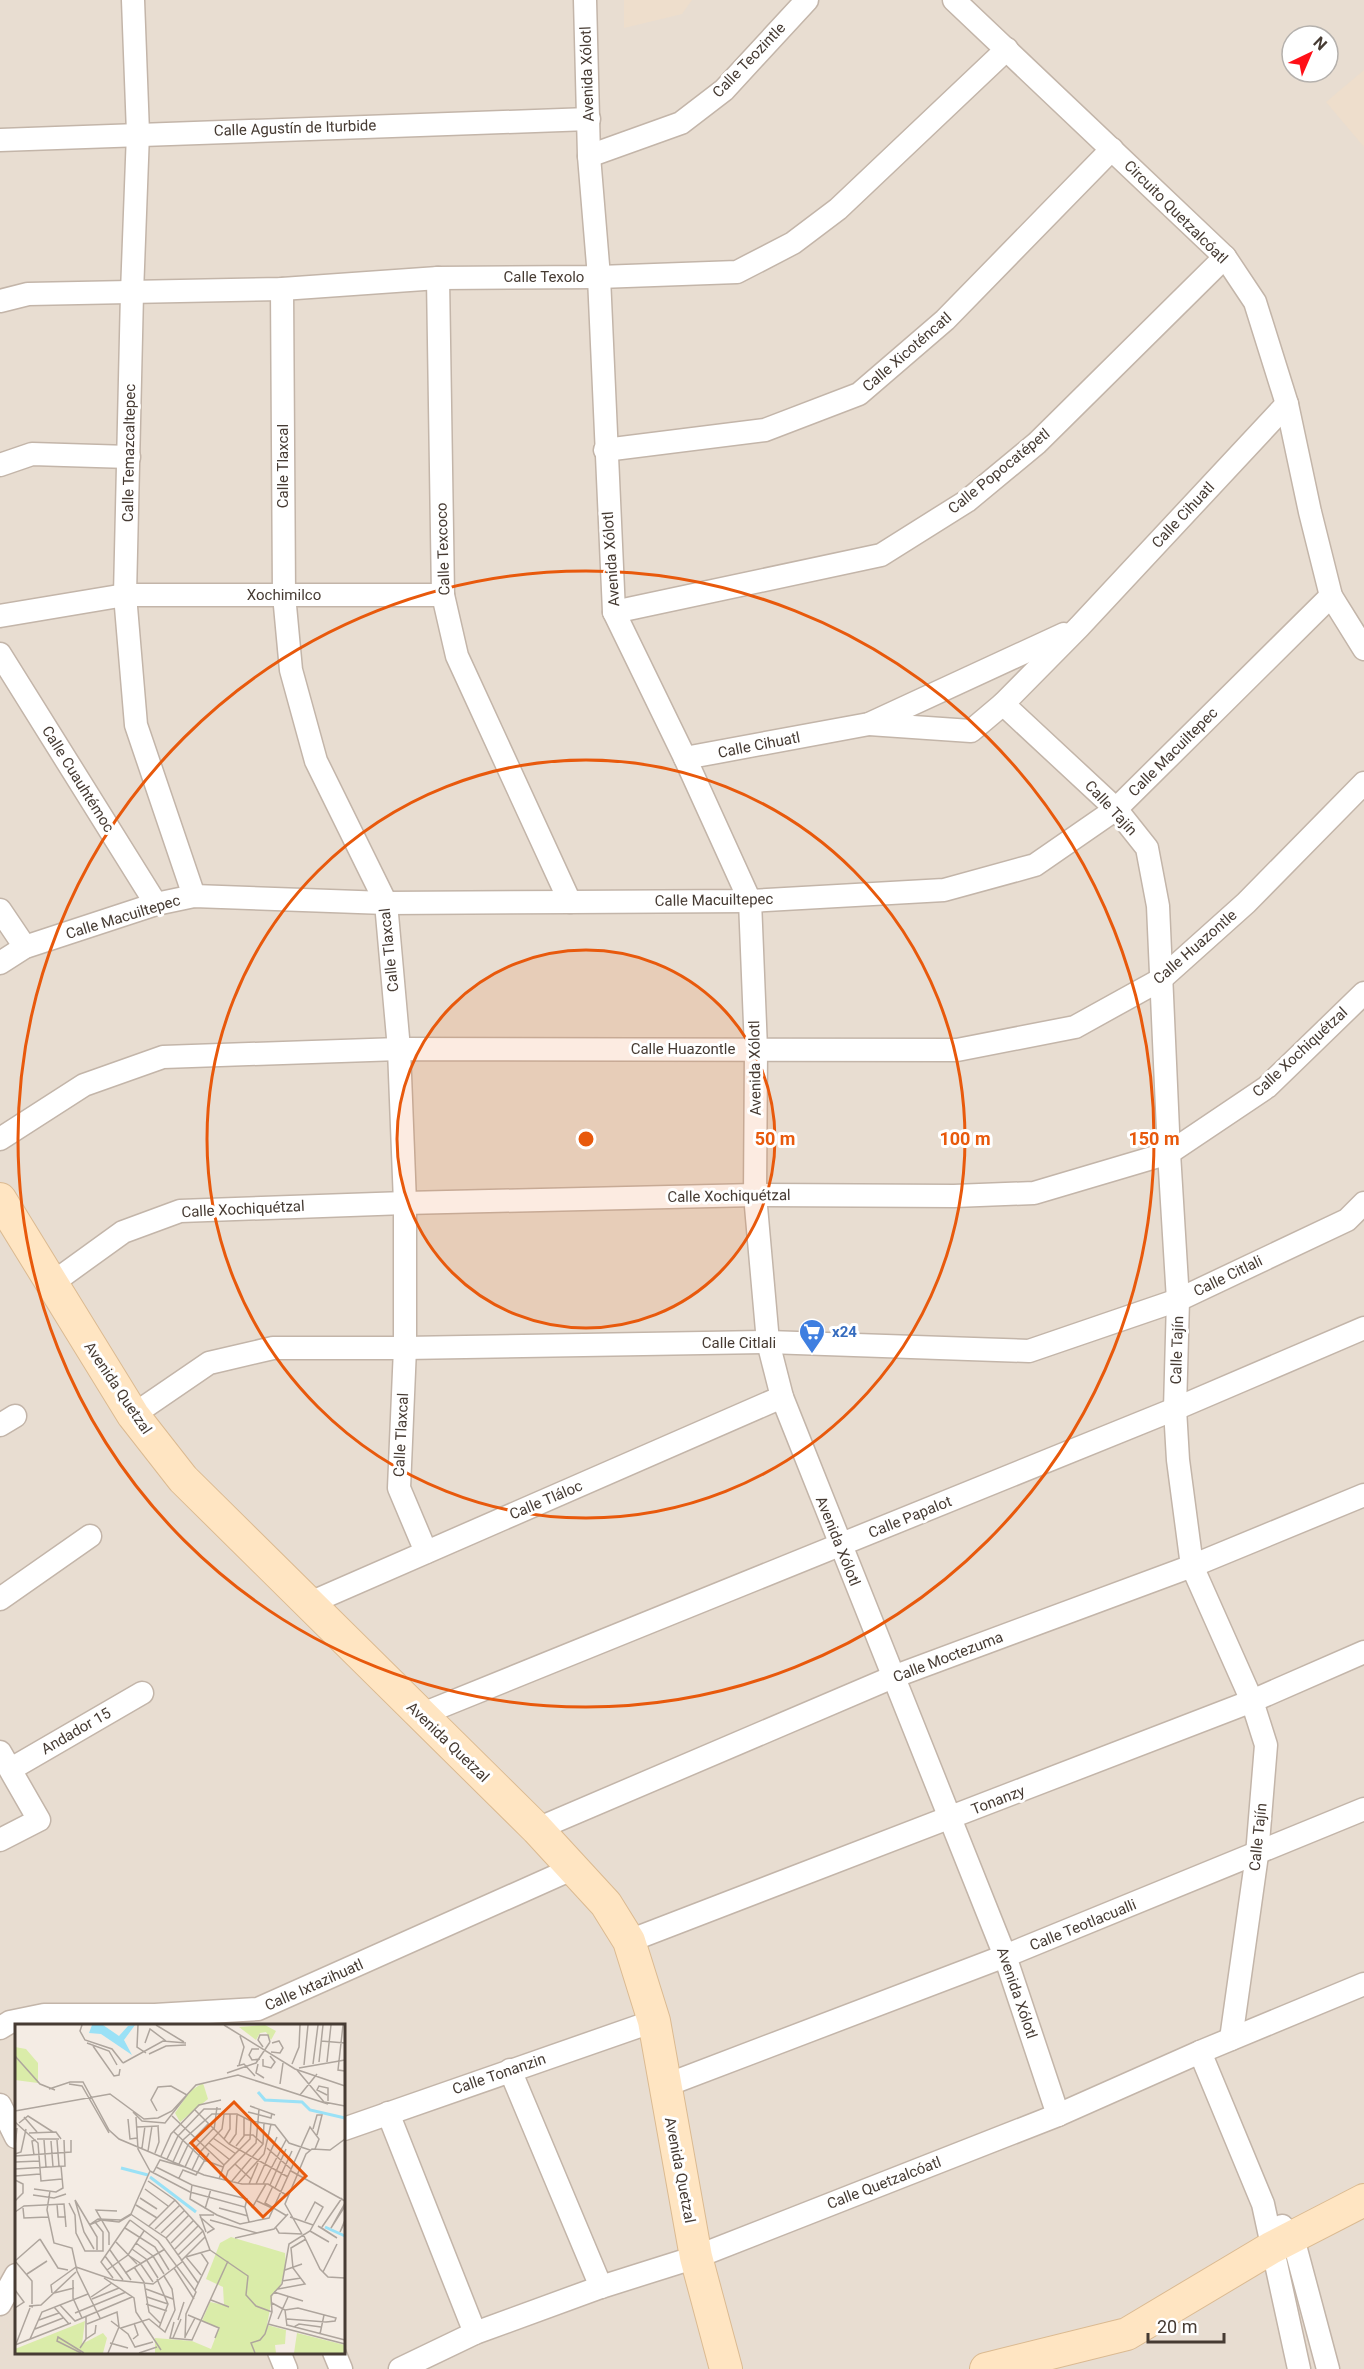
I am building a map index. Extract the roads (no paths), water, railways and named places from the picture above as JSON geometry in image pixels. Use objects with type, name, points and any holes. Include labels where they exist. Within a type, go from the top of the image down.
[{"type":"street","name":"Calle Temazcaltepec","points":[[133,0],[138,133],[125,595],[136,725],[194,896]]},
{"type":"street","name":"Avenida Xólotl","points":[[585,0],[589,156],[599,277],[614,612],[686,758],[750,901],[756,1049],[755,1195],[768,1342],[782,1397],[840,1546],[952,1818],[1005,1956],[1058,2115]]},
{"type":"street","name":"Calle Teozintle","points":[[589,156],[681,123],[724,90],[807,0]]},
{"type":"street","name":"Circuito Quetzalcóatl","points":[[954,0],[1225,257],[1255,302],[1287,404],[1331,596],[1364,649]]},
{"type":"street","name":"Calle Texolo","points":[[0,302],[27,294],[282,289],[438,278],[599,277],[737,272],[793,243],[838,208],[1007,49]]},
{"type":"street","name":"Calle Agustín de Iturbide","points":[[0,140],[138,133],[589,119]]},
{"type":"street","name":"Calle Xicoténcatl","points":[[605,450],[765,430],[859,394],[945,320],[1112,149]]},
{"type":"street","name":"Calle Popocatépetl","points":[[614,612],[881,555],[967,501],[1037,443],[1225,257]]},
{"type":"street","name":"Calle Texcoco","points":[[438,278],[443,595],[457,657],[570,902]]},
{"type":"street","name":"Calle Tlaxcal","points":[[282,289],[284,595],[291,670],[316,761],[386,903],[399,1049],[405,1203],[405,1348],[399,1488],[426,1552]]},
{"type":"street","name":"Calle Cihuatl","points":[[869,724],[971,731],[1003,704],[1079,627],[1287,404]]},
{"type":"street","points":[[0,465],[32,454],[129,457]]},
{"type":"street","name":"Xochimilco","points":[[0,616],[125,595],[443,595]]},
{"type":"street","name":"Calle Macuiltepec","points":[[0,963],[25,947],[156,904],[194,896],[386,903],[750,901],[944,890],[1035,865],[1116,808],[1331,596]]},
{"type":"street","name":"Calle Cihuatl","points":[[686,758],[869,724],[1079,627]]},
{"type":"street","name":"Calle Cuauhtémoc","points":[[0,654],[156,904]]},
{"type":"street","name":"Calle Tajín","points":[[1003,704],[1116,808],[1147,848],[1158,906],[1178,1300],[1175,1409],[1178,1460],[1192,1566],[1252,1701],[1266,1744],[1257,1855],[1232,2039]]},
{"type":"street","name":"Calle Huazontle","points":[[0,1139],[84,1085],[163,1057],[399,1049],[957,1050],[1075,1027],[1160,980],[1246,903],[1364,783]]},
{"type":"street","points":[[0,910],[25,947]]},
{"type":"street","name":"Calle Xochiquétzal","points":[[51,1284],[123,1232],[180,1211],[755,1195],[954,1196],[1034,1193],[1169,1153],[1267,1087],[1364,993]]},
{"type":"street","name":"Avenida Quetzal","points":[[0,1199],[133,1415],[183,1479],[537,1829],[606,1904],[629,1941],[654,2021],[696,2257],[726,2369]]},
{"type":"street","name":"Calle Citlali","points":[[133,1415],[209,1363],[273,1348],[768,1342],[1029,1351],[1178,1300],[1347,1220],[1364,1203]]},
{"type":"street","name":"Calle Papalot","points":[[420,1715],[1175,1409],[1364,1328]]},
{"type":"street","name":"Calle Tláloc","points":[[310,1603],[782,1397]]},
{"type":"street","name":"Calle Moctezuma","points":[[537,1829],[893,1677],[1192,1566],[1364,1495]]},
{"type":"street","points":[[0,1599],[90,1536]]},
{"type":"street","name":"Tonanzy","points":[[629,1941],[1252,1701],[1364,1652]]},
{"type":"street","name":"Andador 15","points":[[5,1760],[142,1693]]},
{"type":"street","points":[[0,1840],[39,1820],[5,1760]]},
{"type":"street","name":"Calle Teotlacualli","points":[[664,2086],[1005,1956],[1257,1855],[1364,1809]]},
{"type":"street","name":"Calle Ixtazihuatl","points":[[0,2028],[10,2022],[44,2015],[156,2020],[258,2010],[574,1868]]},
{"type":"street","name":"Calle Quetzalcóatl","points":[[400,2369],[475,2333],[601,2287],[696,2257],[1058,2115],[1200,2052],[1364,1984]]},
{"type":"street","name":"Calle Tonanzin","points":[[345,2129],[654,2021]]},
{"type":"street","points":[[1200,2052],[1263,2204],[1282,2243],[1328,2369]]},
{"type":"street","points":[[510,2070],[601,2287]]},
{"type":"street","points":[[0,2105],[15,2135]]},
{"type":"street","points":[[388,2113],[475,2333]]},
{"type":"street","points":[[986,2369],[1127,2334],[1282,2243],[1364,2200]]},
{"type":"street","points":[[1282,2243],[1299,2369]]},
{"type":"street","points":[[0,2304],[15,2277]]},
{"type":"street","points":[[280,2354],[286,2369]]},
{"type":"street","points":[[335,2354],[341,2369]]},
{"type":"place","name":"x24","points":[[812,1355]]}]
